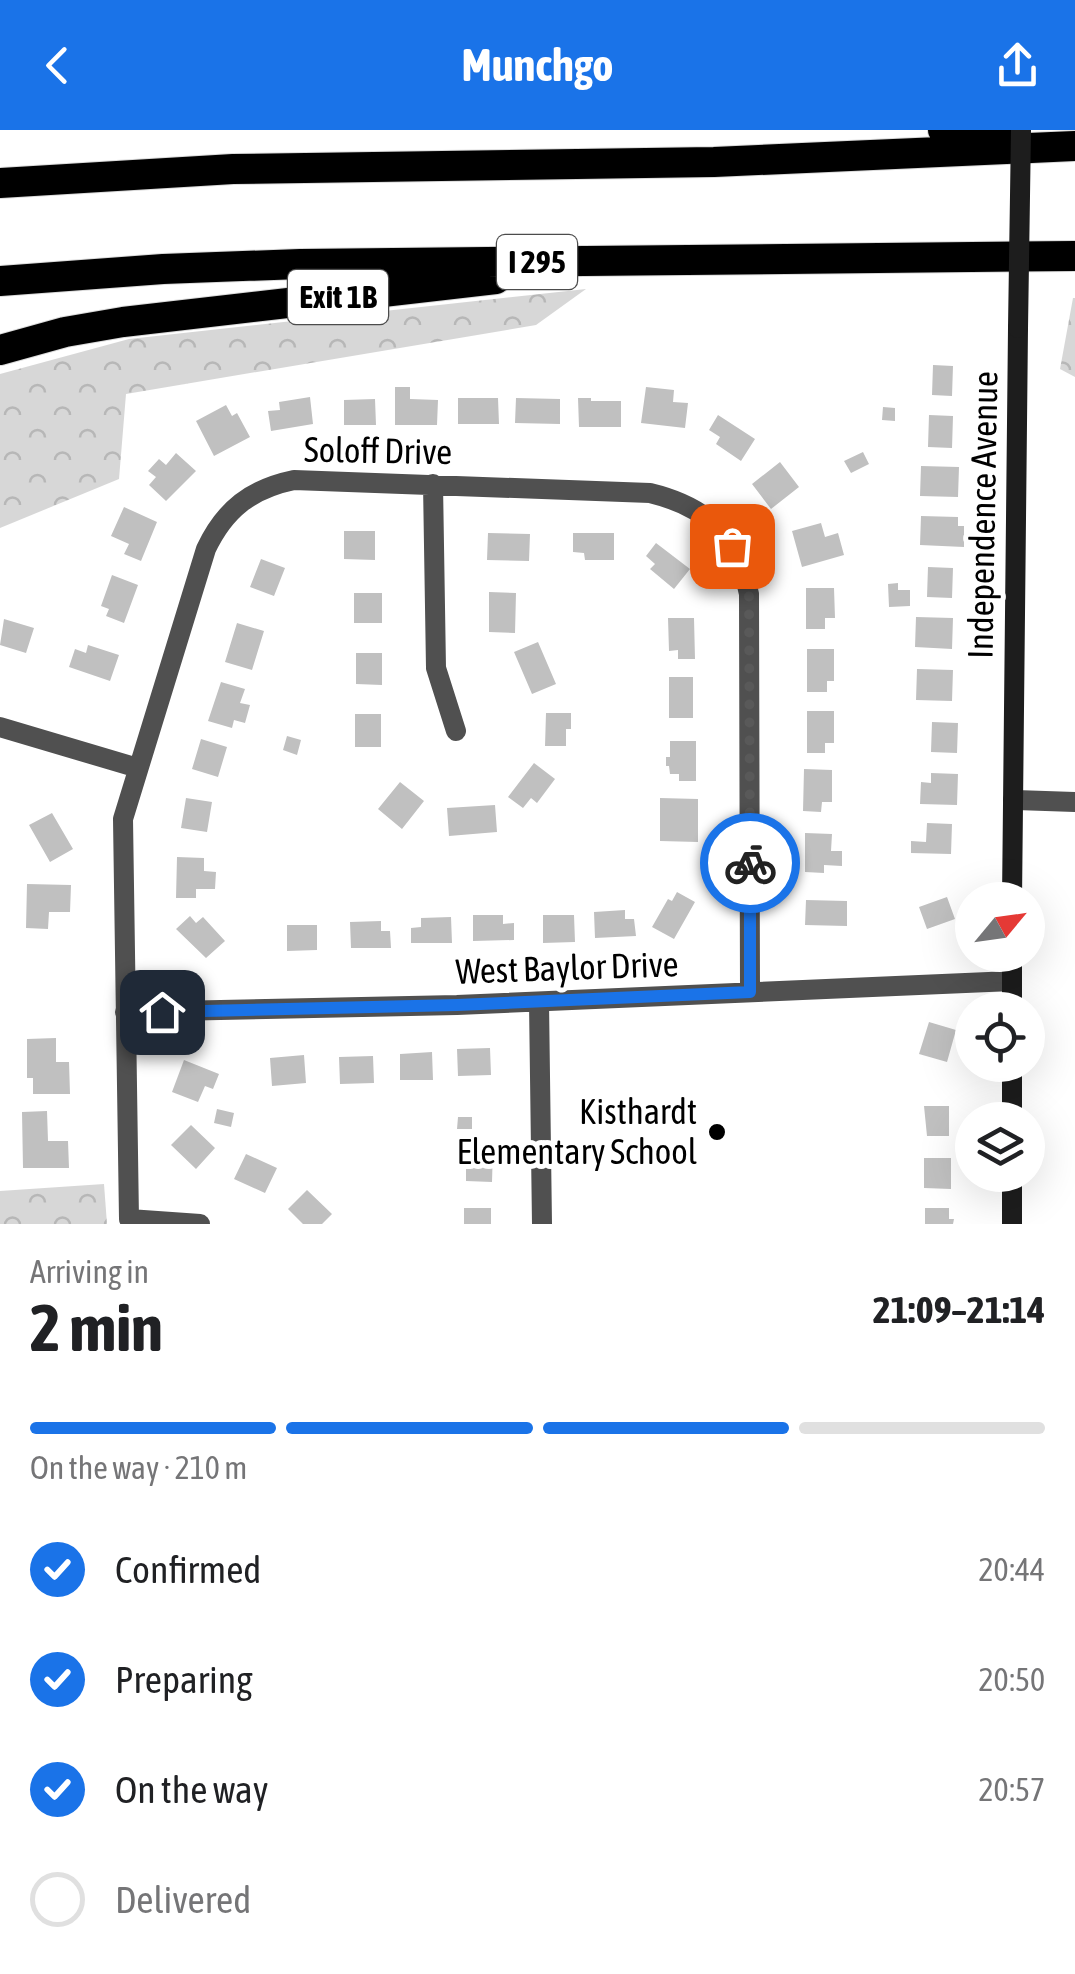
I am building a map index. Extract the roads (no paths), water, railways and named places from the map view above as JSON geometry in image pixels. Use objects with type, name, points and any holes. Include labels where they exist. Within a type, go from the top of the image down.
[{"type":"highway","points":[[943,130],[1075,136]]},
{"type":"highway","points":[[0,183],[233,169],[714,162],[1075,146]]},
{"type":"highway","name":"I 295","points":[[0,281],[242,266],[1075,256]]},
{"type":"highway","name":"Exit 1B","points":[[0,350],[65,332],[122,322],[679,260]]},
{"type":"street","name":"Independence Avenue","points":[[1012,882],[1021,130]]},
{"type":"street","name":"Soloff Drive","points":[[200,1224],[129,1219],[123,819],[206,550],[230,511],[249,495],[270,485],[294,480],[650,493],[675,499],[714,523],[744,568],[749,594],[750,992]]},
{"type":"street","points":[[433,484],[436,668],[456,731]]},
{"type":"street","points":[[0,728],[138,768]]},
{"type":"street","points":[[1012,800],[1075,802]]},
{"type":"street","points":[[1012,972],[1012,992]]},
{"type":"street","name":"West Baylor Drive","points":[[125,1012],[539,1002],[1012,981]]},
{"type":"street","points":[[539,1002],[542,1224]]},
{"type":"street","points":[[1012,1192],[1012,1224]]},
{"type":"place","name":"Kisthardt Elementary School","points":[[717,1132]]}]
